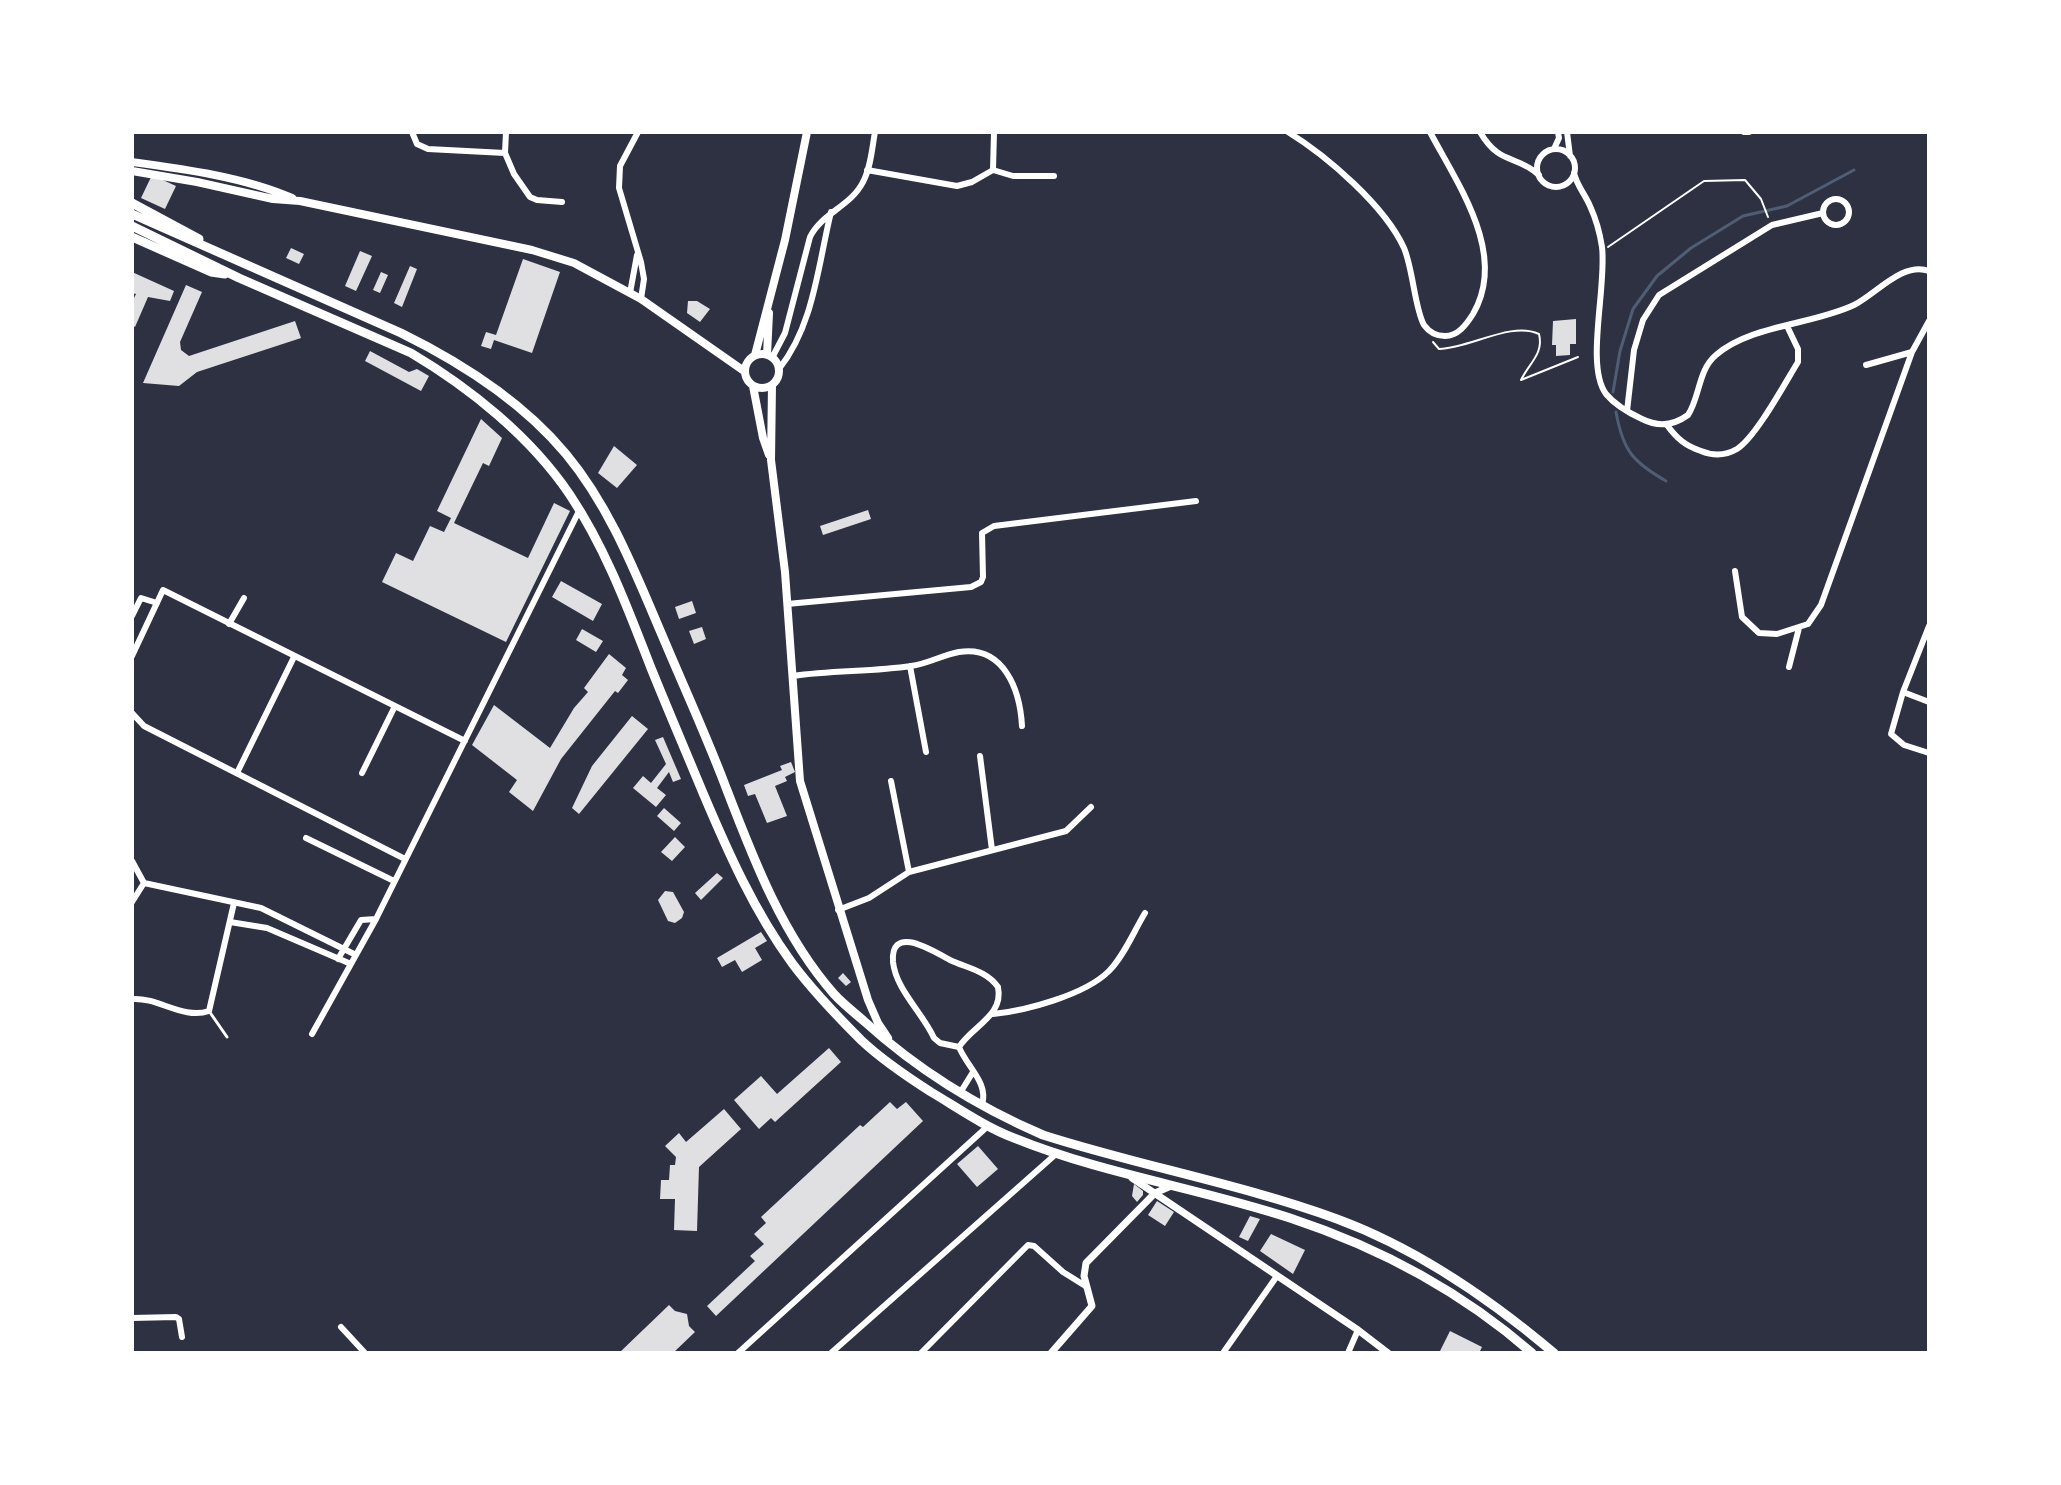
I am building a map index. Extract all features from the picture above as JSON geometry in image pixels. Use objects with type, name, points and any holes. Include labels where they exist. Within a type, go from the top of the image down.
[{"type":"highway","points":[[132,203],[229,258]]},
{"type":"highway","points":[[132,214],[401,333],[443,355],[513,403],[565,453],[602,504],[630,559],[745,837],[781,915],[802,952],[835,995],[898,1051],[960,1093],[1013,1122],[1078,1147],[1290,1203],[1339,1220],[1434,1266],[1554,1353]]},
{"type":"highway","points":[[132,226],[233,275],[396,346],[436,368],[500,418],[528,445],[562,485],[579,511],[614,578],[727,851],[775,939],[825,1003],[879,1057],[988,1126],[1011,1137],[1056,1154],[1285,1216],[1376,1252],[1426,1278],[1519,1342],[1529,1353]]},
{"type":"highway","points":[[132,237],[211,272],[233,275]]},
{"type":"main road","points":[[744,371],[747,362],[755,355],[785,240],[807,132]]},
{"type":"main road","points":[[132,167],[216,177],[276,191],[300,201],[532,250],[574,263],[641,299],[744,371],[753,386],[762,388],[772,385]]},
{"type":"main road","points":[[769,300],[770,356],[779,369],[772,385],[771,460],[787,604],[800,781],[868,1000],[878,1023],[898,1051]]},
{"type":"main road","points":[[724,357],[740,360],[757,341]]},
{"type":"main road","points":[[755,355],[770,356]]},
{"type":"main road","points":[[753,386],[763,438],[771,460]]},
{"type":"main road","points":[[851,1009],[868,1000]]},
{"type":"street","points":[[412,132],[417,144],[428,149],[505,153]]},
{"type":"street","points":[[506,132],[505,153],[514,174],[530,197],[562,202]]},
{"type":"street","points":[[638,132],[619,175],[624,213],[644,279],[641,299]]},
{"type":"street","points":[[770,356],[785,333],[810,237],[817,223],[858,190],[867,170],[875,132]]},
{"type":"street","points":[[993,170],[994,132]]},
{"type":"street","points":[[1288,132],[1346,177],[1392,227],[1411,266],[1422,321],[1432,333],[1448,336],[1465,326],[1479,301],[1483,269],[1480,231],[1430,132]]},
{"type":"street","points":[[1480,132],[1488,146],[1503,158],[1539,175],[1551,186],[1565,184],[1579,190]]},
{"type":"street","points":[[1554,149],[1558,132]]},
{"type":"street","points":[[1567,132],[1570,156]]},
{"type":"street","points":[[1518,163],[1541,157],[1554,149],[1560,149],[1574,161],[1579,190],[1589,203],[1602,250],[1604,269],[1597,374],[1607,394],[1627,411],[1649,423],[1667,425],[1688,415],[1703,374],[1713,357],[1727,346],[1827,316],[1856,304],[1905,271],[1923,268],[1929,271]]},
{"type":"street","points":[[1539,175],[1537,165],[1541,157]]},
{"type":"street","points":[[867,170],[957,186],[972,182],[993,170],[1013,176],[1054,176]]},
{"type":"street","points":[[1565,184],[1574,173]]},
{"type":"street","points":[[1835,199],[1846,204],[1849,212],[1846,220],[1834,225],[1826,221],[1823,213],[1825,205],[1835,199]]},
{"type":"street","points":[[779,369],[793,348],[812,301],[831,212]]},
{"type":"street","points":[[1627,411],[1634,350],[1643,320],[1659,295],[1772,225],[1823,213]]},
{"type":"street","points":[[630,293],[637,251]]},
{"type":"street","points":[[1735,571],[1742,617],[1759,633],[1777,634],[1808,624],[1821,605],[1912,352],[1929,321]]},
{"type":"street","points":[[1667,425],[1678,440],[1709,455],[1736,450],[1749,438],[1798,362],[1798,349],[1787,326]]},
{"type":"street","points":[[1866,365],[1912,352]]},
{"type":"street","points":[[787,604],[971,587],[981,582],[983,577],[982,533],[994,526],[1196,501]]},
{"type":"street","points":[[312,1034],[376,919],[579,511]]},
{"type":"street","points":[[132,656],[163,590],[465,741]]},
{"type":"street","points":[[132,616],[141,598],[157,603]]},
{"type":"street","points":[[229,624],[244,598]]},
{"type":"street","points":[[1929,626],[1892,722],[1891,734],[1904,745],[1929,753]]},
{"type":"street","points":[[1789,667],[1799,627]]},
{"type":"street","points":[[793,676],[910,666],[958,652],[971,652],[999,662],[1015,687],[1022,726]]},
{"type":"street","points":[[237,773],[294,657]]},
{"type":"street","points":[[910,666],[926,752]]},
{"type":"street","points":[[1903,692],[1929,702]]},
{"type":"street","points":[[362,773],[395,706]]},
{"type":"street","points":[[132,713],[144,726],[405,859]]},
{"type":"street","points":[[980,756],[992,850]]},
{"type":"street","points":[[891,781],[909,872]]},
{"type":"street","points":[[838,910],[869,898],[909,872],[1066,831],[1091,807]]},
{"type":"street","points":[[306,838],[394,881]]},
{"type":"street","points":[[132,861],[144,883],[253,905],[356,955]]},
{"type":"street","points":[[132,902],[144,883]]},
{"type":"street","points":[[132,999],[144,999],[194,1014],[209,1011],[234,903]]},
{"type":"street","points":[[993,1014],[1029,1007],[1094,983],[1110,970],[1145,913]]},
{"type":"street","points":[[338,959],[363,918],[376,919]]},
{"type":"street","points":[[230,922],[267,928],[351,964]]},
{"type":"street","points":[[959,1047],[968,1033],[993,1014],[999,1002],[999,993],[992,980],[924,945],[908,942],[900,945],[893,960],[899,982],[934,1038],[940,1043],[959,1047],[985,1095],[982,1105]]},
{"type":"street","points":[[960,1093],[973,1072]]},
{"type":"street","points":[[738,1353],[988,1126]]},
{"type":"street","points":[[831,1353],[1056,1154]]},
{"type":"street","points":[[1125,1173],[1388,1353]]},
{"type":"street","points":[[1051,1353],[1090,1311],[1093,1303],[1084,1271],[1086,1263],[1155,1193],[1171,1186]]},
{"type":"street","points":[[921,1353],[1028,1245],[1034,1246],[1063,1272],[1087,1287]]},
{"type":"street","points":[[1223,1353],[1277,1276]]},
{"type":"street","points":[[132,1318],[176,1317],[182,1337]]},
{"type":"street","points":[[341,1327],[365,1353]]},
{"type":"street","points":[[1348,1353],[1358,1330]]},
{"type":"lane","points":[[209,1011],[227,1037]]},
{"type":"path","points":[[1602,250],[1704,181],[1745,180],[1761,199],[1769,220]]},
{"type":"path","points":[[1432,333],[1433,343],[1439,349],[1471,345],[1503,332],[1531,330],[1539,334],[1541,344],[1538,355],[1521,380],[1578,357]]},
{"type":"building","points":[[152,175],[176,186],[165,209],[141,198]]},
{"type":"building","points":[[291,248],[304,254],[299,264],[286,258]]},
{"type":"building","points":[[360,251],[372,256],[356,291],[345,286]]},
{"type":"building","points":[[523,259],[560,272],[532,353],[494,340],[491,349],[481,346],[486,332],[496,335]]},
{"type":"building","points":[[410,266],[417,269],[402,307],[394,303]]},
{"type":"building","points":[[132,272],[174,291],[170,301],[148,297],[135,327],[132,325],[132,302],[136,294],[132,293]]},
{"type":"building","points":[[381,272],[388,275],[380,293],[373,290]]},
{"type":"building","points":[[186,285],[202,292],[180,342],[181,350],[189,356],[295,321],[301,338],[197,372],[179,386],[143,383]]},
{"type":"building","points":[[688,301],[697,301],[710,309],[700,322],[687,313]]},
{"type":"building","points":[[1576,319],[1576,344],[1570,344],[1570,355],[1556,356],[1556,345],[1552,345],[1553,321]]},
{"type":"building","points":[[370,351],[409,372],[417,369],[429,376],[421,391],[365,361]]},
{"type":"building","points":[[481,419],[502,438],[489,466],[483,463],[454,523],[528,558],[554,503],[570,511],[506,642],[382,582],[396,553],[413,561],[430,526],[444,532],[451,518],[437,511]]},
{"type":"building","points":[[614,446],[637,465],[617,488],[598,473]]},
{"type":"building","points":[[868,510],[871,519],[823,535],[820,526]]},
{"type":"building","points":[[561,581],[602,604],[593,621],[552,597]]},
{"type":"building","points":[[692,601],[696,613],[679,619],[675,607]]},
{"type":"building","points":[[702,627],[706,639],[694,644],[689,631]]},
{"type":"building","points":[[582,629],[603,641],[596,652],[576,640]]},
{"type":"building","points":[[609,654],[626,668],[622,675],[628,680],[618,693],[615,691],[561,759],[533,811],[509,792],[517,780],[472,745],[494,705],[550,748],[574,708],[588,692],[584,688]]},
{"type":"building","points":[[632,716],[648,729],[579,814],[572,808],[592,766]]},
{"type":"building","points":[[663,737],[681,779],[673,782],[669,772],[657,788],[666,795],[656,807],[633,788],[643,776],[651,783],[666,764],[655,740]]},
{"type":"building","points":[[791,762],[795,772],[785,777],[787,781],[775,786],[787,816],[767,823],[755,794],[748,796],[744,785],[782,770],[780,766]]},
{"type":"building","points":[[664,808],[681,823],[674,831],[657,816]]},
{"type":"building","points":[[675,837],[685,847],[672,861],[661,852]]},
{"type":"building","points":[[717,873],[723,878],[701,900],[695,893]]},
{"type":"building","points":[[665,891],[673,892],[684,912],[675,923],[668,921],[658,900]]},
{"type":"building","points":[[761,932],[767,941],[755,948],[762,960],[742,972],[735,960],[722,967],[717,958]]},
{"type":"building","points":[[843,973],[851,982],[846,986],[838,978]]},
{"type":"building","points":[[829,1048],[841,1062],[775,1122],[771,1118],[759,1129],[734,1100],[761,1076],[777,1094]]},
{"type":"building","points":[[890,1102],[897,1109],[906,1102],[923,1121],[716,1316],[707,1306],[755,1261],[750,1256],[764,1244],[754,1234],[766,1223],[761,1217],[860,1125],[863,1127]]},
{"type":"building","points":[[724,1109],[741,1129],[699,1167],[697,1231],[674,1230],[675,1199],[660,1199],[661,1180],[669,1180],[670,1165],[675,1165],[676,1157],[665,1146],[679,1133],[686,1142]]},
{"type":"building","points":[[978,1146],[998,1169],[977,1187],[957,1164]]},
{"type":"building","points":[[1134,1184],[1143,1191],[1137,1202],[1132,1196]]},
{"type":"building","points":[[1157,1201],[1174,1212],[1165,1226],[1148,1215]]},
{"type":"building","points":[[1250,1216],[1260,1219],[1248,1241],[1239,1237]]},
{"type":"building","points":[[1271,1234],[1305,1250],[1293,1274],[1260,1251]]},
{"type":"building","points":[[669,1305],[675,1311],[687,1314],[689,1326],[695,1332],[673,1353],[619,1353]]},
{"type":"building","points":[[1450,1331],[1482,1347],[1479,1353],[1439,1353]]},
{"type":"waterway","points":[[1613,392],[1620,351],[1633,309],[1657,276],[1691,248],[1743,216],[1787,206],[1854,170]]},
{"type":"waterway","points":[[1616,412],[1622,437],[1631,454],[1645,468],[1666,481]]}]
